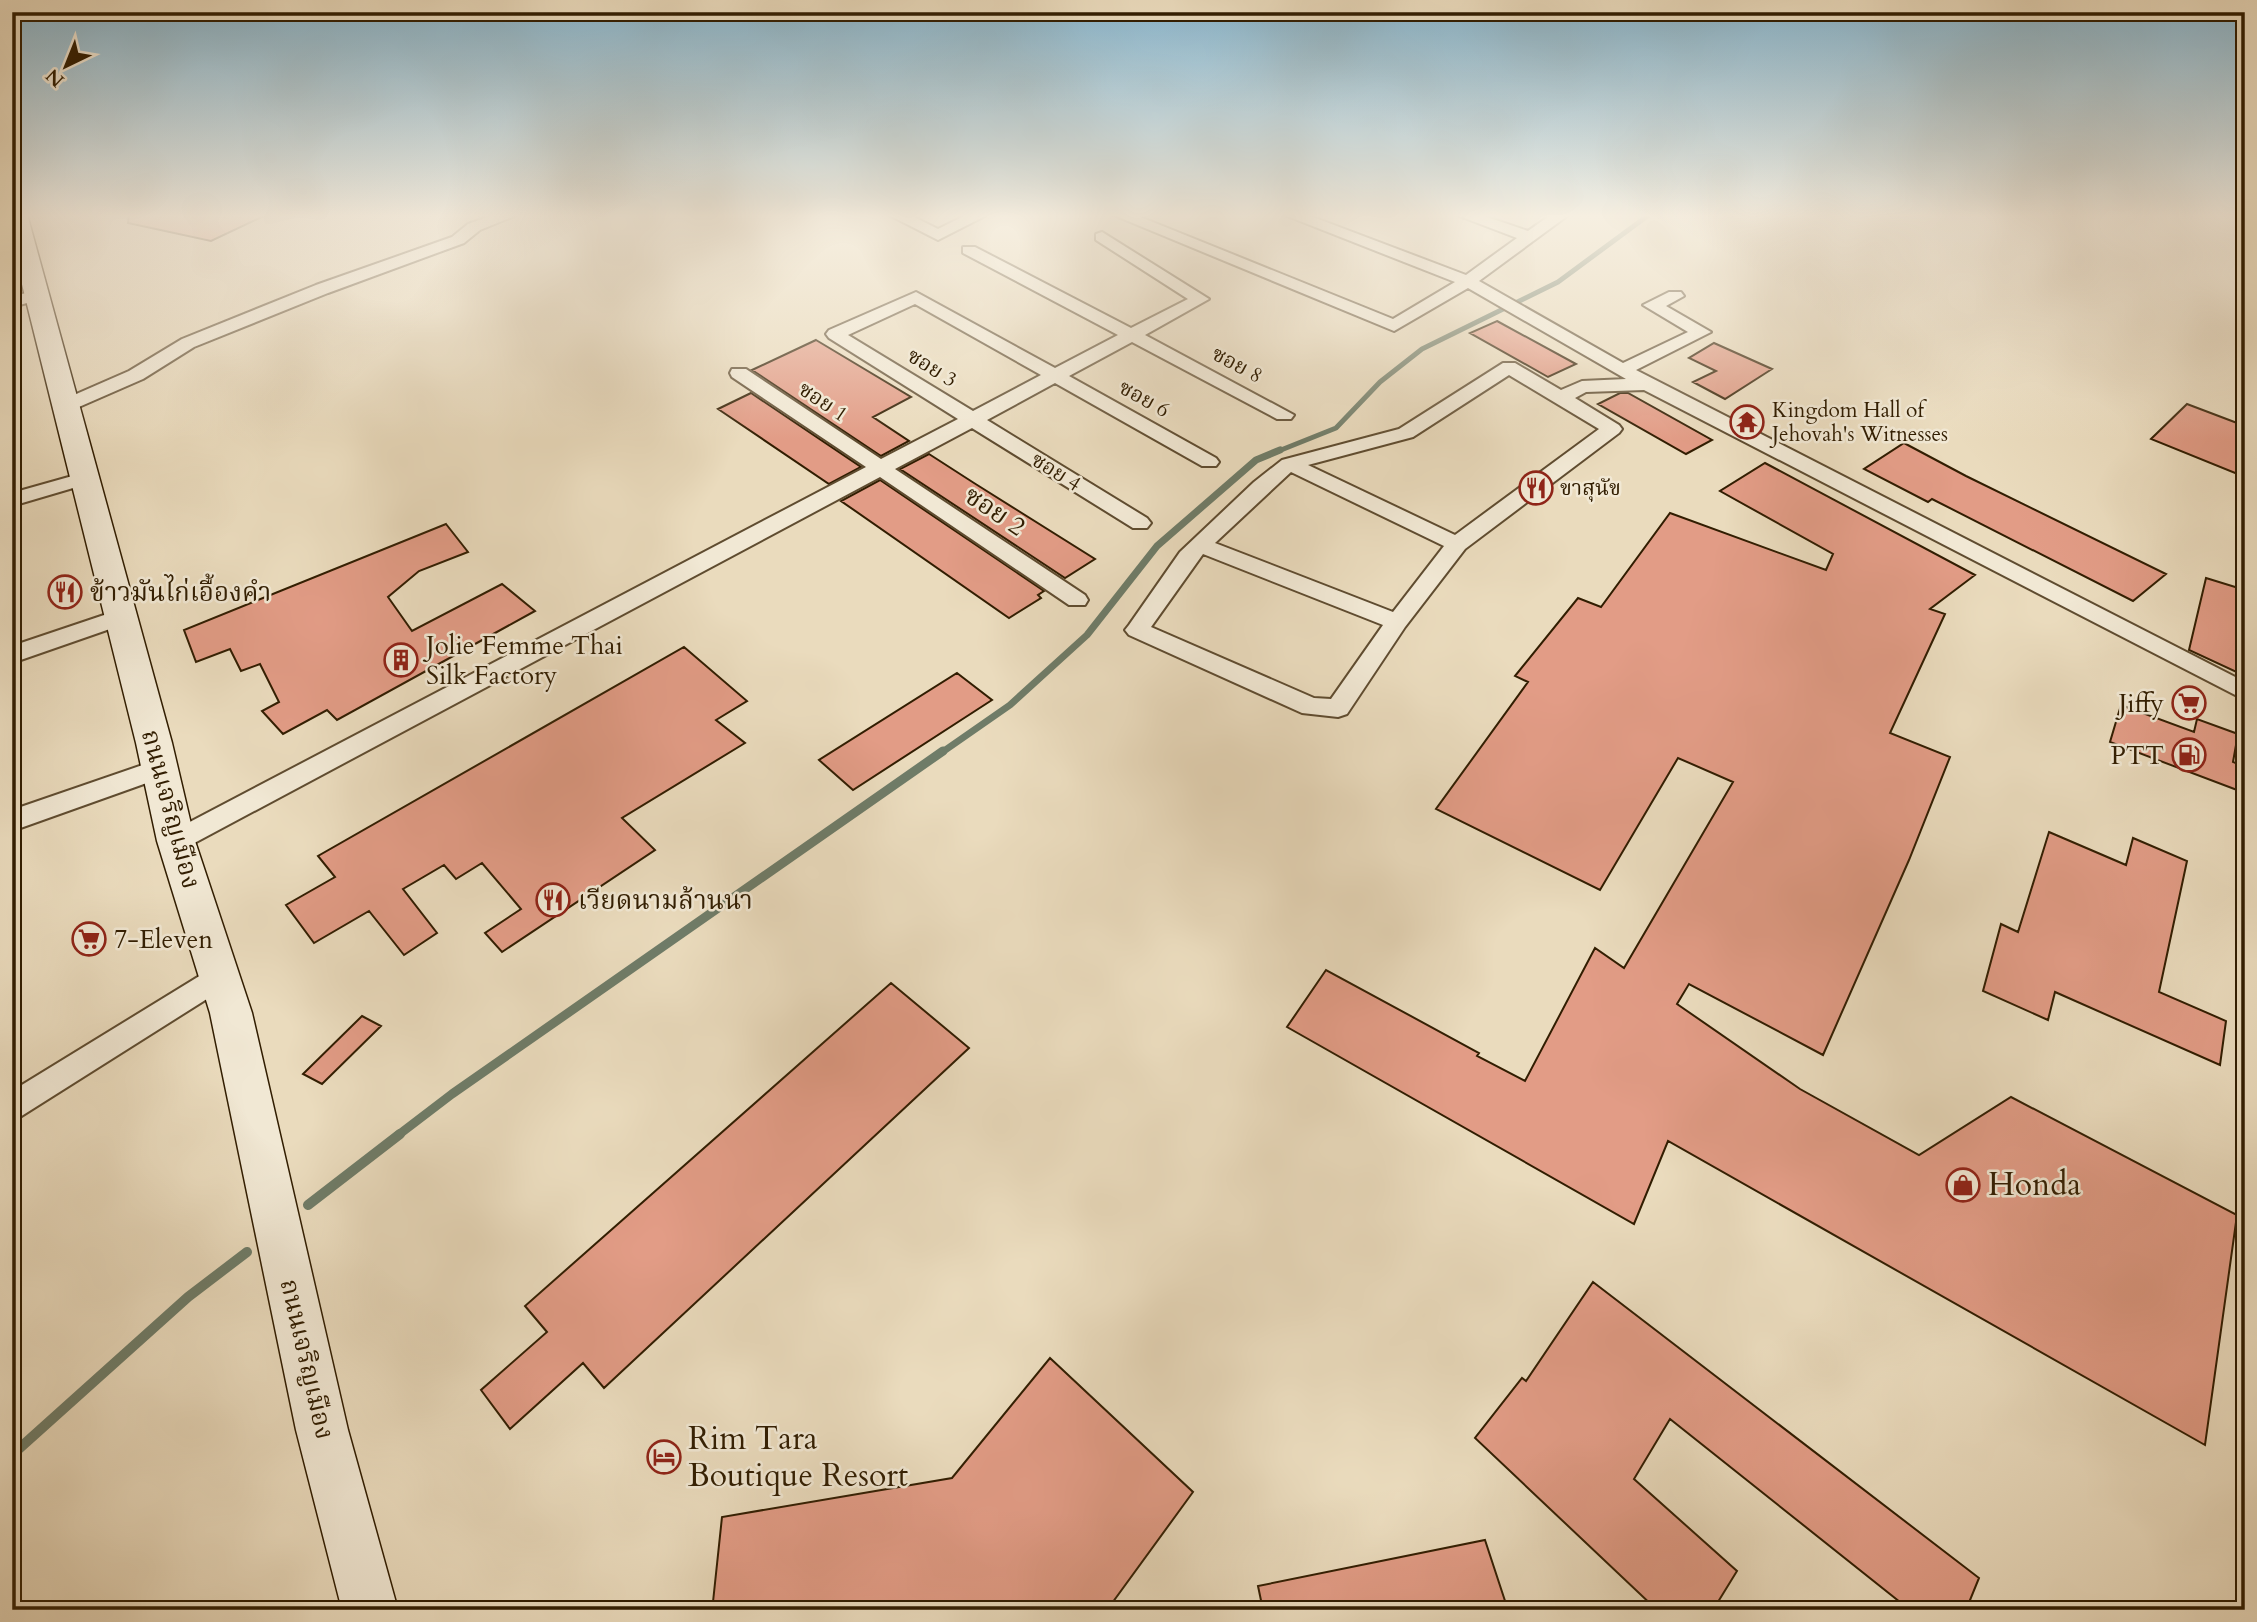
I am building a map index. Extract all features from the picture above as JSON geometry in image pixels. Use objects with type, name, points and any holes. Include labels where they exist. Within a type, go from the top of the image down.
[{"type":"main road","name":"ถนนเจริญเมือง","points":[[24,298],[65,406],[160,768],[176,841],[231,1013],[322,1430],[370,1610]]},
{"type":"street","points":[[65,406],[136,375],[188,343],[327,290]]},
{"type":"street","name":"ซอย 8","points":[[1045,290],[1284,415]]},
{"type":"street","points":[[176,841],[1200,299],[1185,290]]},
{"type":"street","points":[[1305,290],[1394,326],[1454,290]]},
{"type":"street","points":[[1483,290],[1647,384],[2245,692]]},
{"type":"street","points":[[1622,370],[1702,332],[1652,305],[1675,296]]},
{"type":"street","points":[[916,297],[1056,376]]},
{"type":"street","name":"ซอย 3","points":[[916,297],[835,334],[973,420]]},
{"type":"street","points":[[1582,387],[1595,356]]},
{"type":"street","points":[[1510,367],[1612,429],[1457,544],[1396,622],[1338,708],[1311,707],[1137,630],[1188,557],[1261,486],[1289,464],[1405,433],[1510,367]]},
{"type":"street","name":"ซอย 1","points":[[739,373],[881,468]]},
{"type":"street","name":"ซอย 6","points":[[1056,376],[1209,462]]},
{"type":"street","points":[[1561,398],[1582,387],[1647,384]]},
{"type":"street","name":"ซอย 4","points":[[973,420],[1140,523]]},
{"type":"street","points":[[1289,464],[1457,544]]},
{"type":"street","name":"ซอย 2","points":[[881,468],[1077,600]]},
{"type":"street","points":[[12,500],[83,479]]},
{"type":"street","points":[[1200,545],[1396,622]]},
{"type":"street","points":[[12,655],[119,618]]},
{"type":"street","points":[[12,821],[160,768]]},
{"type":"street","points":[[12,1108],[219,976]]},
{"type":"building","points":[[1497,321],[1576,364],[1548,377],[1470,333]]},
{"type":"building","points":[[816,340],[911,397],[873,417],[909,441],[881,456],[752,370]]},
{"type":"building","points":[[1714,343],[1772,369],[1725,399],[1693,382],[1716,371],[1689,358]]},
{"type":"building","points":[[751,393],[861,467],[829,484],[718,409]]},
{"type":"building","points":[[1620,393],[1628,393],[1712,440],[1686,454],[1598,404]]},
{"type":"building","points":[[2187,404],[2245,426],[2245,477],[2151,439]]},
{"type":"building","points":[[1904,443],[2166,574],[2133,601],[1932,499],[1928,502],[1864,469]]},
{"type":"building","points":[[929,454],[1095,559],[1065,578],[900,469]]},
{"type":"building","points":[[1765,463],[1975,575],[1930,609],[1945,614],[1890,733],[1950,757],[1909,860],[1823,1055],[1689,984],[1677,1004],[1800,1089],[1919,1155],[2011,1097],[2237,1215],[2205,1445],[1668,1141],[1634,1224],[1287,1027],[1326,970],[1525,1081],[1595,948],[1624,968],[1733,782],[1678,758],[1600,890],[1436,809],[1528,682],[1515,676],[1578,598],[1601,607],[1670,513],[1826,570],[1833,554],[1720,491]]},
{"type":"building","points":[[880,480],[1044,591],[1038,595],[1041,598],[1009,618],[841,501]]},
{"type":"building","points":[[446,524],[468,552],[419,571],[388,597],[412,631],[502,584],[535,611],[337,720],[327,710],[283,734],[262,711],[279,702],[260,664],[241,671],[230,649],[196,662],[184,630]]},
{"type":"building","points":[[2206,578],[2245,590],[2245,676],[2189,650]]},
{"type":"building","points":[[684,647],[747,701],[716,720],[745,743],[622,818],[655,850],[502,952],[485,933],[521,909],[482,863],[456,879],[444,865],[403,889],[437,933],[404,955],[369,911],[314,943],[286,905],[335,877],[318,856]]},
{"type":"building","points":[[957,673],[992,700],[853,790],[819,760]]},
{"type":"building","name":"PTT","points":[[2121,705],[2194,732],[2197,719],[2238,734],[2233,762],[2245,767],[2245,793],[2110,742]]},
{"type":"building","points":[[2049,832],[2126,865],[2133,838],[2187,861],[2159,992],[2226,1021],[2220,1065],[2055,992],[2048,1020],[1983,991],[2001,924],[2018,932]]},
{"type":"building","points":[[891,983],[969,1048],[604,1388],[583,1363],[510,1429],[481,1390],[547,1332],[525,1306]]},
{"type":"building","points":[[362,1016],[381,1026],[322,1084],[303,1074]]},
{"type":"building","points":[[1593,1282],[1979,1578],[1966,1610],[1910,1610],[1670,1419],[1634,1479],[1737,1571],[1713,1610],[1657,1610],[1475,1438],[1522,1378],[1526,1381]]},
{"type":"building","points":[[1050,1358],[1193,1492],[1107,1610],[759,1610],[759,1605],[713,1602],[722,1517],[952,1478]]},
{"type":"building","points":[[1485,1540],[1508,1610],[1263,1610],[1258,1586]]},
{"type":"waterway","points":[[1276,452],[1336,428],[1380,382],[1422,349],[1542,290]]},
{"type":"waterway","points":[[941,753],[1010,705],[1087,635],[1157,546],[1256,460],[1280,450]]},
{"type":"waterway","points":[[397,1136],[452,1094],[943,751]]},
{"type":"waterway","points":[[308,1205],[400,1134]]},
{"type":"waterway","points":[[12,1455],[188,1297],[247,1252]]},
{"type":"place","name":"Kingdom Hall of Jehovah's Witnesses","points":[[1747,422]]},
{"type":"place","name":"ขาสุนัข","points":[[1536,488]]},
{"type":"place","name":"ข้าวมันไก่เอื้องคํา","points":[[65,592]]},
{"type":"place","name":"Jolie Femme Thai Silk Factory","points":[[401,660]]},
{"type":"place","name":"Jiffy","points":[[2189,703]]},
{"type":"place","name":"PTT","points":[[2189,755]]},
{"type":"place","name":"เวียดนามล้านนา","points":[[553,900]]},
{"type":"place","name":"7-Eleven","points":[[89,939]]},
{"type":"place","name":"Honda","points":[[1963,1185]]},
{"type":"place","name":"Rim Tara Boutique Resort","points":[[664,1457]]}]
